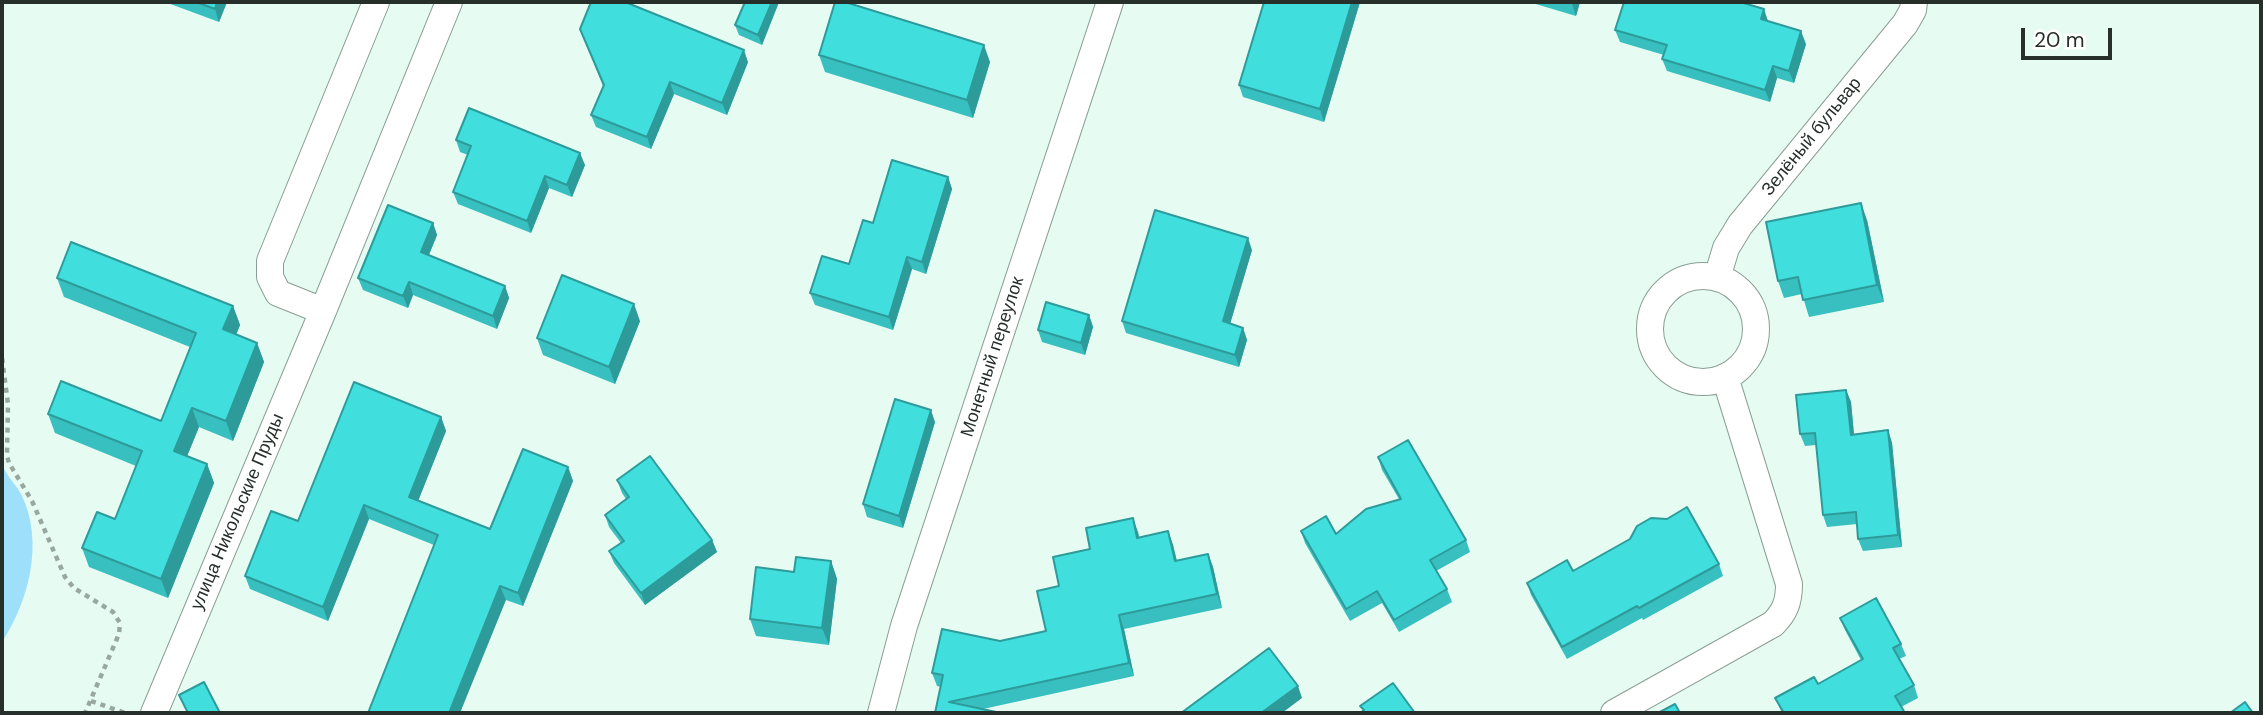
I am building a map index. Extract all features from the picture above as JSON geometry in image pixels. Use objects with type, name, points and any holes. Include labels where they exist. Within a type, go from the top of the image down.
[{"type":"street","points":[[323,310],[278,293],[271,278],[270,261],[376,2]]},
{"type":"street","name":"улица Никольские Пруды","points":[[153,713],[449,2]]},
{"type":"street","name":"Монетный переулок","points":[[881,713],[904,626],[1110,2]]},
{"type":"street","name":"Зелёный бульвар","points":[[1717,278],[1726,248],[1740,225],[1905,24],[1913,10],[1914,2]]},
{"type":"street","points":[[1694,276],[1717,278],[1736,287],[1750,303],[1756,325],[1753,346],[1742,365],[1725,377],[1703,382],[1681,378],[1663,365],[1652,345],[1650,322],[1657,301],[1673,285],[1694,276]]},
{"type":"street","points":[[1614,713],[1773,624],[1783,614],[1789,598],[1788,584],[1725,377]]},
{"type":"path","points":[[2,358],[8,404],[7,456],[11,468],[32,500],[65,578],[80,592],[113,612],[120,623],[119,634],[85,713]]},
{"type":"path","points":[[91,701],[125,713]]},
{"type":"water","points":[[2,464],[20,492],[29,514],[32,552],[20,608],[2,642]]},
{"type":"building","points":[[196,2],[217,2],[215,9]]},
{"type":"building","points":[[591,2],[625,2],[744,50],[722,103],[670,82],[647,137],[591,115],[604,85],[580,29]]},
{"type":"building","points":[[745,2],[772,2],[758,35],[735,25]]},
{"type":"building","points":[[835,2],[845,2],[984,45],[967,100],[819,55]]},
{"type":"building","points":[[1264,2],[1352,2],[1320,109],[1239,85]]},
{"type":"building","points":[[1624,2],[1740,2],[1764,9],[1761,19],[1801,31],[1789,71],[1773,66],[1765,90],[1662,59],[1667,45],[1615,30]]},
{"type":"building","points":[[469,108],[580,153],[567,185],[545,176],[527,221],[453,192],[471,146],[456,140]]},
{"type":"building","points":[[892,160],[948,177],[922,262],[907,257],[889,317],[810,293],[822,256],[849,264],[863,220],[873,223]]},
{"type":"building","points":[[1861,203],[1877,285],[1803,300],[1798,277],[1778,281],[1766,222]]},
{"type":"building","points":[[388,205],[433,223],[421,252],[505,286],[493,316],[409,282],[403,296],[358,278]]},
{"type":"building","points":[[1155,210],[1248,238],[1223,321],[1243,328],[1235,355],[1122,321]]},
{"type":"building","points":[[71,242],[233,306],[223,329],[257,343],[226,421],[192,408],[174,451],[207,464],[161,579],[82,548],[97,512],[115,519],[142,451],[48,414],[61,381],[161,421],[196,333],[57,278]]},
{"type":"building","points":[[562,275],[634,304],[609,367],[537,338]]},
{"type":"building","points":[[1046,302],[1089,315],[1081,343],[1038,330]]},
{"type":"building","points":[[354,382],[441,417],[409,497],[490,529],[523,449],[568,467],[518,593],[500,586],[449,713],[368,713],[438,535],[364,505],[323,607],[245,576],[271,511],[298,521]]},
{"type":"building","points":[[1846,390],[1851,435],[1888,430],[1898,535],[1858,539],[1856,512],[1823,515],[1815,433],[1800,434],[1796,395]]},
{"type":"building","points":[[895,399],[931,410],[899,516],[863,504]]},
{"type":"building","points":[[1408,440],[1466,540],[1430,560],[1447,589],[1394,620],[1377,591],[1346,609],[1301,531],[1326,516],[1336,534],[1366,509],[1401,499],[1378,457]]},
{"type":"building","points":[[650,456],[712,540],[641,593],[609,551],[624,541],[605,515],[629,497],[617,480]]},
{"type":"building","points":[[1687,507],[1719,564],[1562,647],[1527,583],[1567,560],[1573,571],[1630,539],[1637,526],[1651,518],[1667,519]]},
{"type":"building","points":[[1133,518],[1137,538],[1168,531],[1175,561],[1208,554],[1217,594],[1119,615],[1129,663],[949,702],[1001,713],[935,713],[943,675],[932,673],[942,629],[1000,641],[1046,631],[1037,591],[1059,586],[1053,557],[1090,549],[1086,528]]},
{"type":"building","points":[[796,557],[831,561],[822,628],[750,619],[756,567],[794,572]]},
{"type":"building","points":[[1876,598],[1901,644],[1893,648],[1914,685],[1895,696],[1905,713],[1784,713],[1775,698],[1814,677],[1818,684],[1863,659],[1840,618]]},
{"type":"building","points":[[1269,648],[1298,686],[1261,713],[1181,713]]},
{"type":"building","points":[[204,682],[220,713],[188,713],[179,695]]},
{"type":"building","points":[[1393,683],[1415,713],[1360,713],[1364,710],[1360,706]]},
{"type":"building","points":[[2245,702],[2253,713],[2230,713]]},
{"type":"building","points":[[1675,704],[1680,713],[1658,713]]}]
